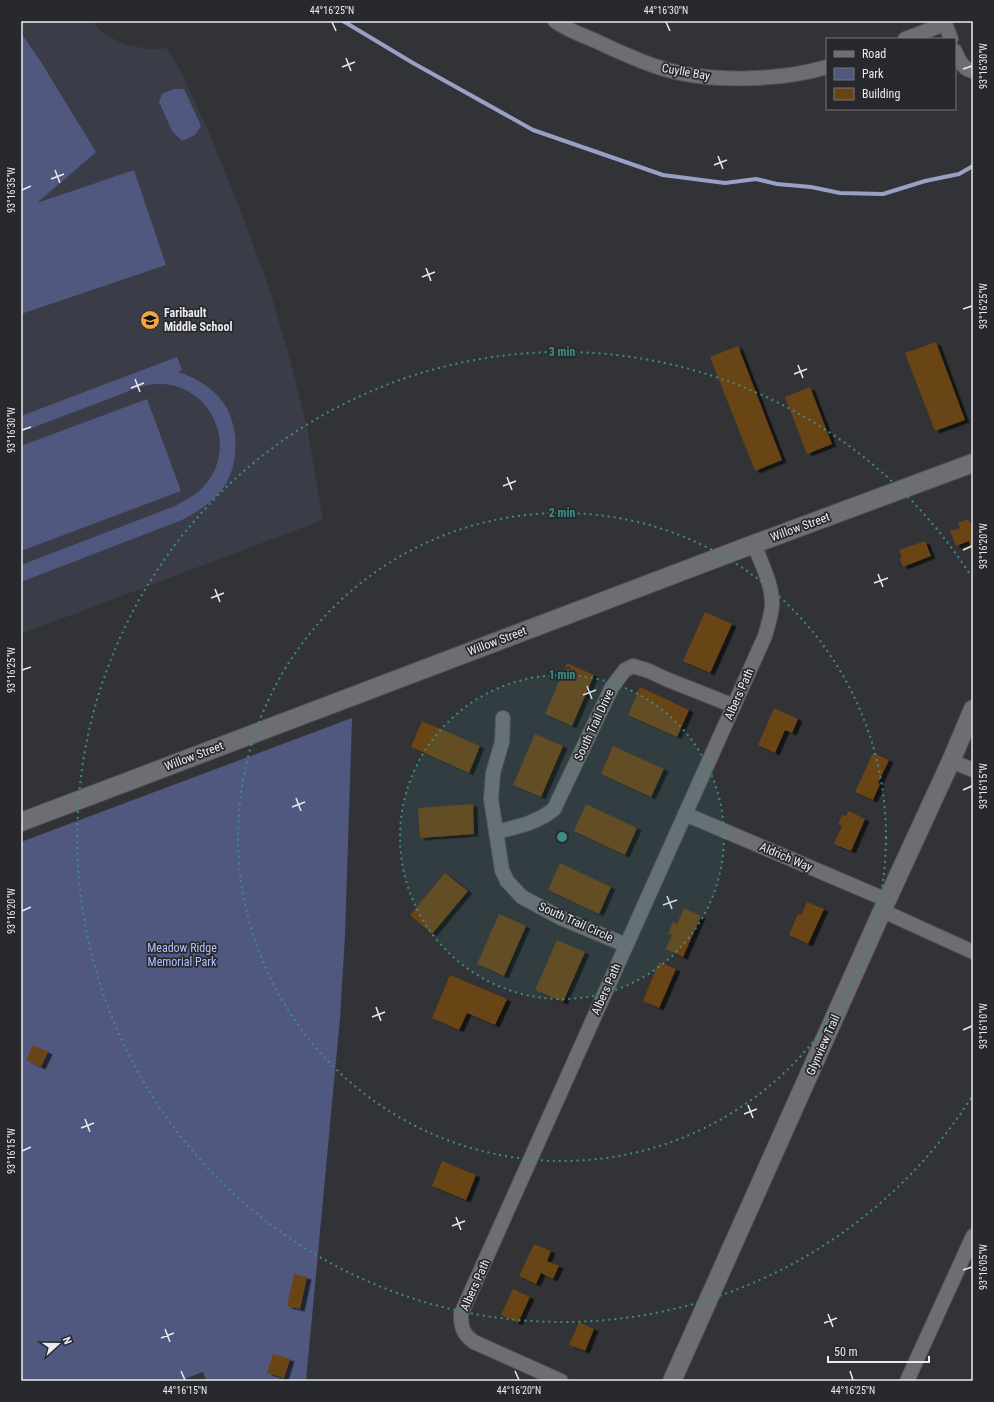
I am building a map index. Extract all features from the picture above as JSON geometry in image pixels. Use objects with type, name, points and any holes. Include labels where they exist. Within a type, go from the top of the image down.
[{"type":"street","name":"Cuylle Bay","points":[[554,21],[626,56],[662,68],[698,75],[735,78],[773,77],[811,72],[826,67]]},
{"type":"street","points":[[907,38],[944,23],[951,38]]},
{"type":"street","points":[[956,54],[959,62],[970,71],[973,71]]},
{"type":"street","name":"Willow Street","points":[[21,822],[754,544],[973,463]]},
{"type":"street","name":"Albers Path","points":[[560,1381],[474,1342],[466,1336],[461,1326],[461,1314],[765,636],[770,621],[772,605],[771,589],[754,544]]},
{"type":"street","name":"South Trail Drive","points":[[496,832],[536,821],[554,809],[599,711],[612,687],[625,670],[633,666],[650,671],[666,679],[734,706]]},
{"type":"street","name":"Glynview Trail","points":[[672,1381],[973,709]]},
{"type":"street","name":"South Trail Circle","points":[[503,718],[502,742],[493,773],[491,799],[502,870],[507,881],[522,897],[561,918],[626,945]]},
{"type":"street","points":[[951,761],[973,770]]},
{"type":"street","name":"Aldrich Way","points":[[685,814],[885,906],[973,952]]},
{"type":"street","points":[[907,1381],[973,1236]]},
{"type":"shaded area","name":"Faribault Middle School","points":[[21,21],[92,21],[104,34],[126,45],[150,49],[166,48],[181,71],[213,142],[268,285],[289,355],[307,427],[323,520],[21,634]]},
{"type":"green space","points":[[21,33],[41,62],[96,152],[37,203],[134,170],[166,265],[21,314]]},
{"type":"green space","points":[[174,89],[184,89],[201,126],[195,135],[182,141],[172,131],[159,102],[162,94]]},
{"type":"green space","points":[[177,357],[182,370],[178,372],[197,380],[208,387],[223,402],[233,423],[236,446],[234,459],[232,470],[221,491],[208,504],[182,520],[21,582],[21,565],[175,506],[198,492],[209,480],[217,464],[220,448],[218,432],[213,417],[203,403],[191,393],[176,386],[152,384],[139,387],[21,432],[21,416]]},
{"type":"green space","points":[[147,399],[181,491],[21,551],[21,446]]},
{"type":"green space","name":"Meadow Ridge Memorial Park","points":[[352,718],[345,936],[340,1018],[306,1381],[206,1381],[203,1372],[179,1381],[21,1381],[21,842]]},
{"type":"building","points":[[936,342],[965,420],[935,431],[905,353]]},
{"type":"building","points":[[738,346],[782,460],[755,471],[710,357]]},
{"type":"building","points":[[810,387],[832,444],[807,454],[785,397]]},
{"type":"building","points":[[968,519],[970,523],[973,522],[973,545],[970,546],[969,541],[956,546],[950,531],[960,528],[958,523]]},
{"type":"building","points":[[925,541],[931,556],[903,567],[899,550]]},
{"type":"building","points":[[705,612],[732,624],[710,673],[683,661]]},
{"type":"building","points":[[567,663],[594,675],[572,726],[545,714]]},
{"type":"building","points":[[640,687],[689,710],[677,737],[628,715]]},
{"type":"building","points":[[774,708],[798,719],[792,733],[785,730],[775,753],[758,745]]},
{"type":"building","points":[[422,721],[480,746],[469,773],[411,747]]},
{"type":"building","points":[[535,734],[563,746],[541,797],[513,785]]},
{"type":"building","points":[[613,746],[664,769],[651,797],[601,774]]},
{"type":"building","points":[[873,753],[889,760],[878,783],[880,784],[873,800],[855,792]]},
{"type":"building","points":[[473,804],[474,834],[420,838],[418,808]]},
{"type":"building","points":[[586,804],[637,828],[625,855],[574,831]]},
{"type":"building","points":[[849,811],[865,819],[851,851],[834,844],[842,826],[838,824],[842,815],[846,816]]},
{"type":"building","points":[[560,863],[611,887],[599,914],[548,890]]},
{"type":"building","points":[[445,873],[468,891],[432,934],[410,915]]},
{"type":"building","points":[[807,902],[824,909],[808,944],[789,935],[798,914],[801,915]]},
{"type":"building","points":[[684,908],[701,916],[683,957],[666,949],[672,935],[668,934],[673,922],[677,924]]},
{"type":"building","points":[[499,914],[526,926],[504,976],[477,964]]},
{"type":"building","points":[[557,940],[585,952],[563,1002],[535,990]]},
{"type":"building","points":[[659,962],[676,969],[659,1008],[643,1001]]},
{"type":"building","points":[[450,975],[507,999],[495,1025],[467,1013],[459,1030],[432,1018]]},
{"type":"building","points":[[33,1045],[48,1052],[41,1067],[26,1060]]},
{"type":"building","points":[[442,1161],[476,1175],[466,1200],[432,1186]]},
{"type":"building","points":[[534,1244],[551,1251],[547,1261],[559,1266],[553,1279],[541,1273],[536,1284],[519,1276]]},
{"type":"building","points":[[294,1274],[307,1277],[300,1309],[287,1306]]},
{"type":"building","points":[[513,1289],[530,1297],[518,1323],[501,1315]]},
{"type":"building","points":[[579,1322],[594,1329],[585,1351],[569,1345]]},
{"type":"building","points":[[273,1354],[290,1359],[284,1378],[267,1373]]},
{"type":"waterway","points":[[343,21],[413,63],[533,130],[663,175],[725,183],[756,179],[777,184],[811,187],[840,193],[883,194],[925,181],[959,174],[973,166]]},
{"type":"place","name":"Faribault Middle School","points":[[150,320]]}]
